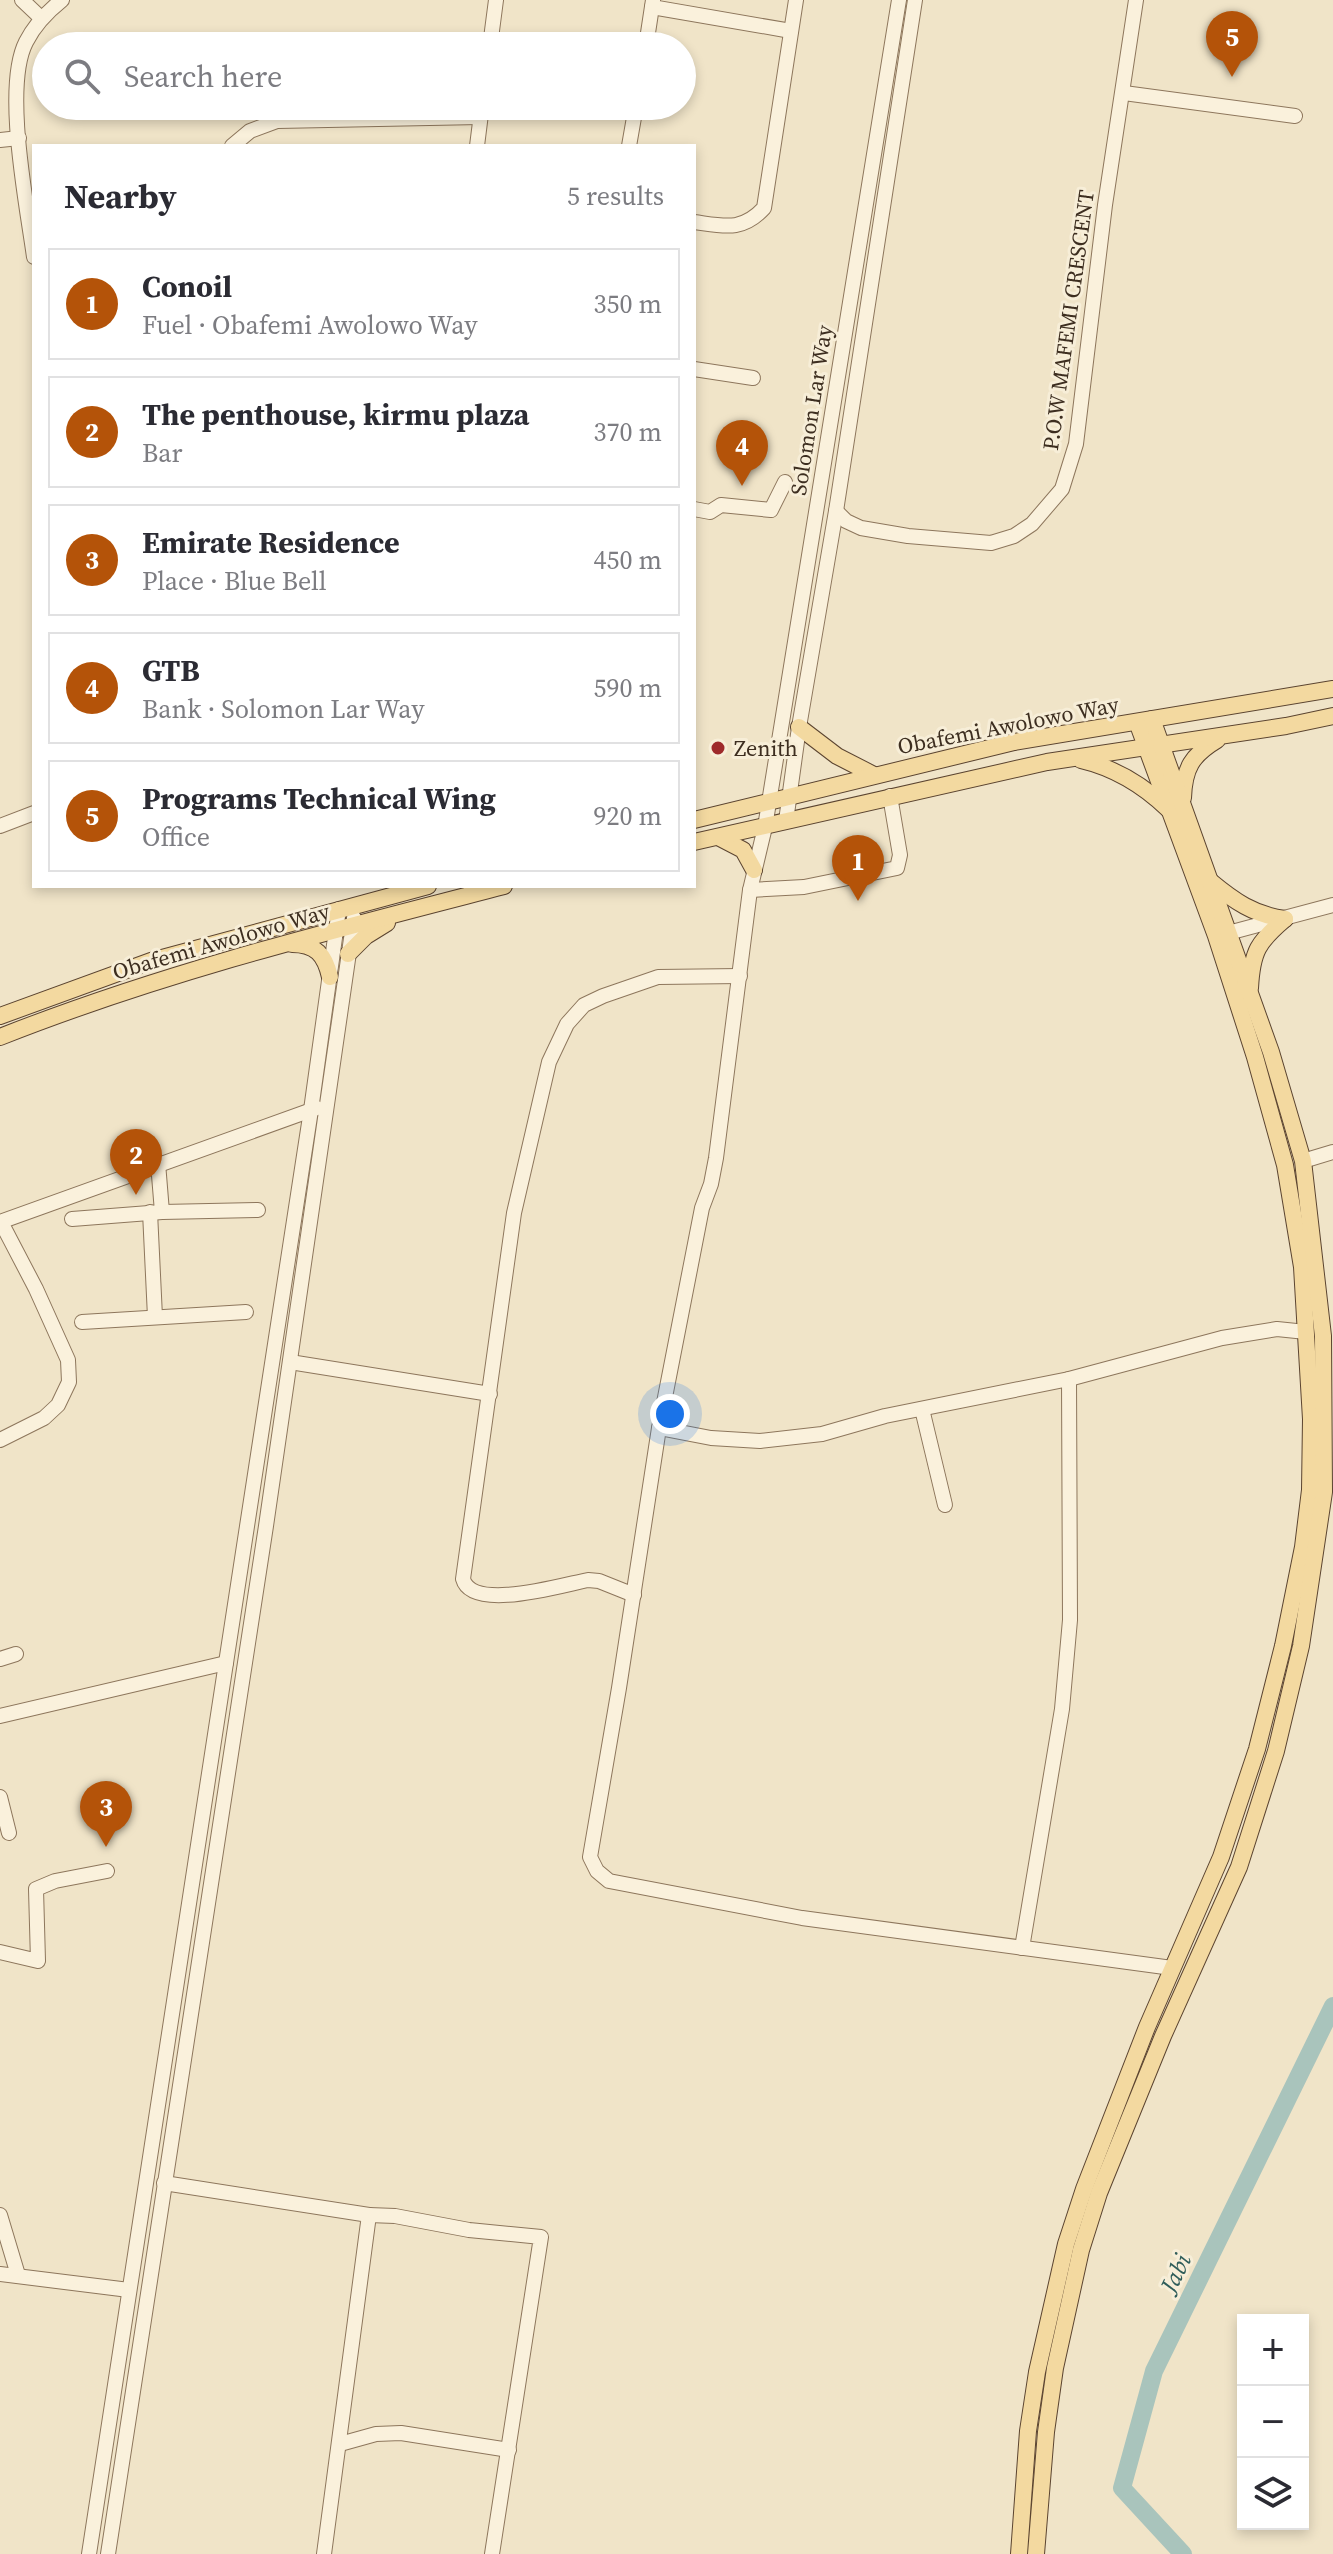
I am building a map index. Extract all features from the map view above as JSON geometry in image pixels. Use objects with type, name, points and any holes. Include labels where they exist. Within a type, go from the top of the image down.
[{"type":"main road","name":"Obafemi Awolowo Way","points":[[696,820],[1014,742],[1333,689]]},
{"type":"main road","name":"Obafemi Awolowo Way","points":[[696,842],[1072,758],[1333,716]]},
{"type":"main road","points":[[1019,2554],[1028,2431],[1066,2244],[1142,2041],[1221,1857],[1257,1749],[1312,1527],[1324,1492],[1323,1336],[1303,1161],[1271,1052],[1250,994],[1222,935],[1144,720]]},
{"type":"main road","points":[[799,727],[837,756],[874,775]]},
{"type":"main road","points":[[1177,810],[1191,761],[1203,748],[1225,735]]},
{"type":"main road","points":[[1036,2554],[1046,2432],[1055,2368],[1081,2250],[1099,2193],[1158,2049],[1239,1867],[1276,1751],[1298,1661],[1312,1527],[1311,1419],[1302,1267],[1285,1165],[1209,880],[1177,810],[1119,772],[1072,758]]},
{"type":"main road","points":[[717,837],[743,850],[754,870]]},
{"type":"main road","points":[[1209,880],[1249,910],[1285,919]]},
{"type":"main road","name":"Obafemi Awolowo Way","points":[[0,1016],[151,961],[420,888]]},
{"type":"main road","name":"Obafemi Awolowo Way","points":[[0,1037],[146,984],[496,888]]},
{"type":"main road","points":[[348,954],[366,936],[417,909]]},
{"type":"main road","points":[[1250,994],[1254,955],[1262,939],[1285,919]]},
{"type":"main road","points":[[287,943],[303,944],[318,951],[330,977]]},
{"type":"street","points":[[22,0],[41,18]]},
{"type":"street","points":[[32,241],[15,83],[24,44],[41,18],[62,0]]},
{"type":"street","points":[[492,32],[496,0]]},
{"type":"street","points":[[696,222],[735,226],[752,221],[764,208],[796,0]]},
{"type":"street","name":"Solomon Lar Way","points":[[899,0],[765,827],[750,890],[716,1158],[702,1208],[659,1428],[590,1857],[609,1881],[802,1918],[1172,1968]]},
{"type":"street","name":"Solomon Lar Way","points":[[786,821],[915,0]]},
{"type":"street","name":"P.O.W MAFEMI CRESCENT","points":[[836,511],[846,521],[861,528],[908,536],[991,543],[1014,536],[1032,524],[1062,489],[1076,444],[1105,205],[1136,0]]},
{"type":"street","points":[[648,32],[653,3],[791,31]]},
{"type":"street","points":[[1124,93],[1295,116]]},
{"type":"street","points":[[234,144],[250,131],[277,121],[300,120]]},
{"type":"street","points":[[477,144],[480,120]]},
{"type":"street","points":[[629,144],[634,120]]},
{"type":"street","points":[[0,140],[19,138]]},
{"type":"street","points":[[696,369],[753,378]]},
{"type":"street","points":[[696,509],[710,512],[721,505],[771,510],[785,482]]},
{"type":"street","points":[[830,553],[849,532],[861,528]]},
{"type":"street","points":[[750,890],[804,887],[897,868],[900,855],[890,796]]},
{"type":"street","points":[[0,826],[32,814]]},
{"type":"street","points":[[1222,935],[1333,905]]},
{"type":"street","points":[[108,2554],[290,1362],[330,977],[345,928],[347,907]]},
{"type":"street","points":[[89,2554],[213,1737],[318,1108],[348,954],[345,928]]},
{"type":"street","points":[[634,1595],[599,1581],[588,1580],[503,1596],[482,1595],[465,1586],[463,1579],[514,1213],[549,1062],[567,1024],[584,1005],[630,985],[658,977],[740,976]]},
{"type":"street","points":[[0,1440],[44,1418],[58,1405],[69,1382],[68,1360],[36,1289],[0,1222],[318,1108]]},
{"type":"street","points":[[1303,1161],[1333,1152]]},
{"type":"street","points":[[155,1317],[158,1163]]},
{"type":"street","points":[[72,1219],[156,1212],[258,1210]]},
{"type":"street","points":[[82,1322],[246,1312]]},
{"type":"street","points":[[659,1428],[711,1438],[760,1441],[822,1434],[885,1416],[1069,1379],[1222,1338],[1277,1329],[1306,1332]]},
{"type":"street","points":[[290,1362],[490,1394]]},
{"type":"street","points":[[1022,1948],[1062,1709],[1070,1620],[1069,1379]]},
{"type":"street","points":[[922,1409],[945,1505]]},
{"type":"street","points":[[0,1659],[16,1654]]},
{"type":"street","points":[[0,1716],[226,1663]]},
{"type":"street","points":[[0,1797],[9,1833]]},
{"type":"street","points":[[0,1952],[38,1961],[36,1889],[55,1881],[107,1871]]},
{"type":"street","points":[[164,2183],[369,2215],[395,2216],[469,2230],[541,2237],[492,2554]]},
{"type":"street","points":[[0,2215],[18,2275]]},
{"type":"street","points":[[324,2554],[369,2215]]},
{"type":"street","points":[[132,2265],[150,2267]]},
{"type":"street","points":[[0,2274],[129,2290]]},
{"type":"street","points":[[340,2444],[376,2434],[401,2433],[509,2450]]},
{"type":"waterway","name":"Jabi","points":[[1183,2554],[1122,2488],[1154,2371],[1333,2006]]},
{"type":"place","name":"Programs Technical Wing","points":[[1232,77]]},
{"type":"place","name":"GTB","points":[[742,486]]},
{"type":"place","name":"Zenith","points":[[718,748]]},
{"type":"place","name":"Conoil","points":[[858,901]]},
{"type":"place","name":"The penthouse, kirmu plaza","points":[[136,1195]]},
{"type":"place","name":"Emirate Residence","points":[[106,1847]]}]
